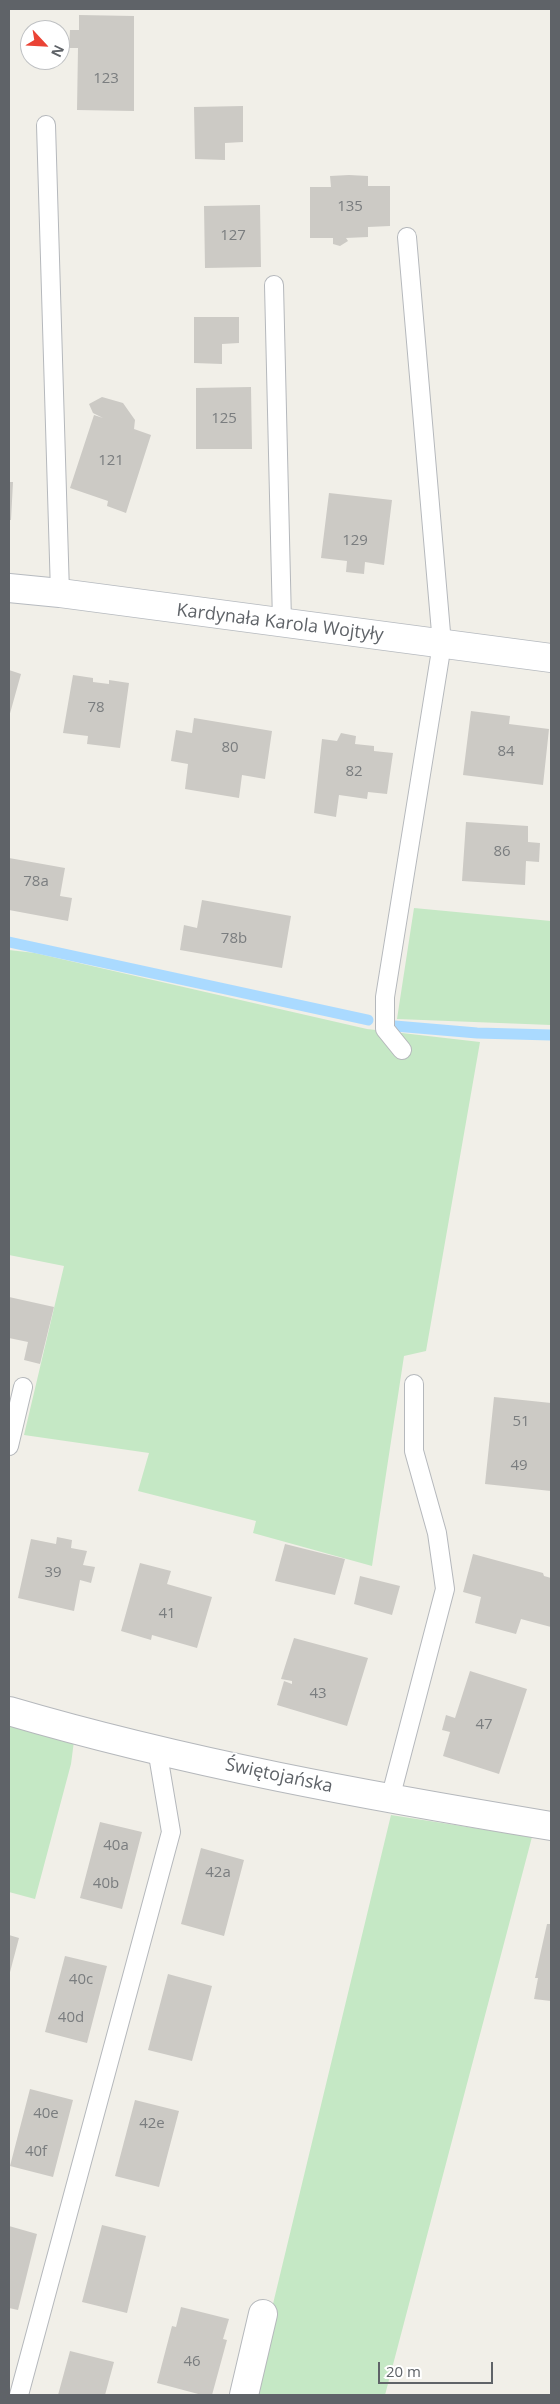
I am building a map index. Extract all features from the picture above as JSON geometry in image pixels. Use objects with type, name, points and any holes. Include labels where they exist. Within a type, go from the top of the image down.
[{"type":"street","name":"Kardynała Karola Wojtyły","points":[[9,588],[60,593],[551,658]]},
{"type":"street","name":"Świętojańska","points":[[9,1711],[156,1748],[390,1799],[551,1826]]},
{"type":"street","points":[[244,2395],[263,2314]]},
{"type":"lane","points":[[46,125],[60,593]]},
{"type":"lane","points":[[402,1050],[385,1029],[385,997],[442,644],[407,237]]},
{"type":"lane","points":[[274,285],[282,622]]},
{"type":"lane","points":[[390,1799],[445,1589],[437,1532],[414,1451],[414,1384]]},
{"type":"lane","points":[[9,1446],[23,1388]]},
{"type":"lane","points":[[19,2395],[171,1832],[156,1748]]},
{"type":"green space","points":[[414,908],[551,921],[551,1025],[397,1019]]},
{"type":"green space","points":[[9,950],[35,953],[367,1029],[480,1042],[426,1351],[404,1356],[372,1566],[253,1533],[256,1521],[138,1491],[149,1453],[24,1435],[64,1266],[9,1255]]},
{"type":"green space","points":[[9,1723],[74,1741],[71,1764],[35,1899],[9,1892]]},
{"type":"green space","points":[[391,1815],[532,1837],[385,2395],[251,2395]]},
{"type":"building","points":[[79,15],[134,16],[134,111],[77,110],[78,48],[70,48],[70,30],[79,30]]},
{"type":"building","points":[[243,106],[243,142],[225,143],[225,160],[195,159],[194,107]]},
{"type":"building","points":[[330,176],[368,176],[368,186],[390,186],[390,226],[368,227],[368,237],[346,238],[348,241],[340,246],[333,244],[333,238],[310,238],[310,187],[331,187]]},
{"type":"building","points":[[260,205],[261,267],[205,268],[204,206]]},
{"type":"building","points":[[194,317],[239,317],[239,343],[222,344],[222,364],[194,363]]},
{"type":"building","points":[[251,387],[252,449],[196,449],[196,388]]},
{"type":"building","points":[[102,397],[123,403],[135,420],[134,429],[151,435],[126,513],[107,506],[108,501],[70,488],[94,415],[103,418],[93,413],[89,404]]},
{"type":"building","points":[[9,482],[13,482],[11,520],[9,520]]},
{"type":"building","points":[[329,493],[392,500],[384,565],[365,562],[364,574],[346,572],[347,561],[321,558]]},
{"type":"building","points":[[9,670],[21,674],[9,717]]},
{"type":"building","points":[[73,675],[93,678],[93,682],[109,684],[109,680],[129,683],[120,748],[87,744],[88,736],[63,733]]},
{"type":"building","points":[[471,711],[510,716],[509,724],[549,729],[543,785],[463,775]]},
{"type":"building","points":[[194,718],[272,731],[265,779],[242,775],[239,798],[185,789],[188,764],[171,761],[176,730],[192,733]]},
{"type":"building","points":[[341,733],[356,736],[355,744],[374,746],[374,751],[393,753],[387,794],[368,792],[367,799],[339,795],[336,817],[314,813],[322,739],[337,741]]},
{"type":"building","points":[[466,822],[528,826],[528,842],[540,843],[539,862],[526,861],[525,885],[462,881]]},
{"type":"building","points":[[9,858],[65,868],[60,896],[72,898],[68,921],[9,910]]},
{"type":"building","points":[[202,900],[291,916],[282,968],[180,950],[184,925],[197,928]]},
{"type":"building","points":[[9,1297],[54,1307],[40,1364],[24,1360],[28,1342],[9,1338]]},
{"type":"building","points":[[494,1397],[551,1403],[551,1491],[485,1484]]},
{"type":"building","points":[[57,1537],[72,1540],[71,1548],[87,1551],[83,1565],[95,1567],[91,1583],[80,1580],[74,1611],[18,1598],[31,1539],[56,1544]]},
{"type":"building","points":[[285,1544],[345,1559],[335,1595],[275,1581]]},
{"type":"building","points":[[473,1554],[543,1573],[544,1576],[551,1578],[551,1627],[521,1619],[516,1634],[475,1623],[481,1597],[463,1592]]},
{"type":"building","points":[[140,1563],[171,1571],[167,1584],[212,1597],[197,1648],[152,1635],[151,1640],[121,1631]]},
{"type":"building","points":[[360,1576],[400,1586],[392,1615],[354,1604]]},
{"type":"building","points":[[294,1638],[368,1658],[347,1726],[277,1705],[284,1681],[292,1684],[292,1681],[281,1679]]},
{"type":"building","points":[[470,1671],[527,1689],[499,1774],[443,1756],[450,1732],[442,1730],[446,1715],[455,1718]]},
{"type":"building","points":[[100,1822],[142,1832],[122,1909],[80,1898]]},
{"type":"building","points":[[201,1848],[244,1860],[224,1936],[181,1924]]},
{"type":"building","points":[[547,1924],[551,1924],[551,2001],[534,1999],[538,1978],[535,1978]]},
{"type":"building","points":[[9,1935],[19,1938],[9,1976]]},
{"type":"building","points":[[65,1956],[107,1966],[87,2043],[45,2032]]},
{"type":"building","points":[[168,1974],[212,1986],[192,2061],[148,2050]]},
{"type":"building","points":[[30,2089],[73,2100],[53,2177],[10,2166]]},
{"type":"building","points":[[135,2100],[179,2111],[159,2187],[115,2176]]},
{"type":"building","points":[[102,2225],[146,2236],[127,2313],[82,2302]]},
{"type":"building","points":[[9,2226],[37,2234],[18,2310],[9,2308]]},
{"type":"building","points":[[181,2307],[229,2319],[223,2339],[227,2340],[212,2395],[202,2395],[157,2383],[172,2326],[176,2327]]},
{"type":"building","points":[[70,2351],[114,2362],[105,2395],[58,2395]]},
{"type":"waterway","points":[[9,942],[368,1020]]},
{"type":"waterway","points":[[395,1026],[477,1033],[551,1035]]}]
